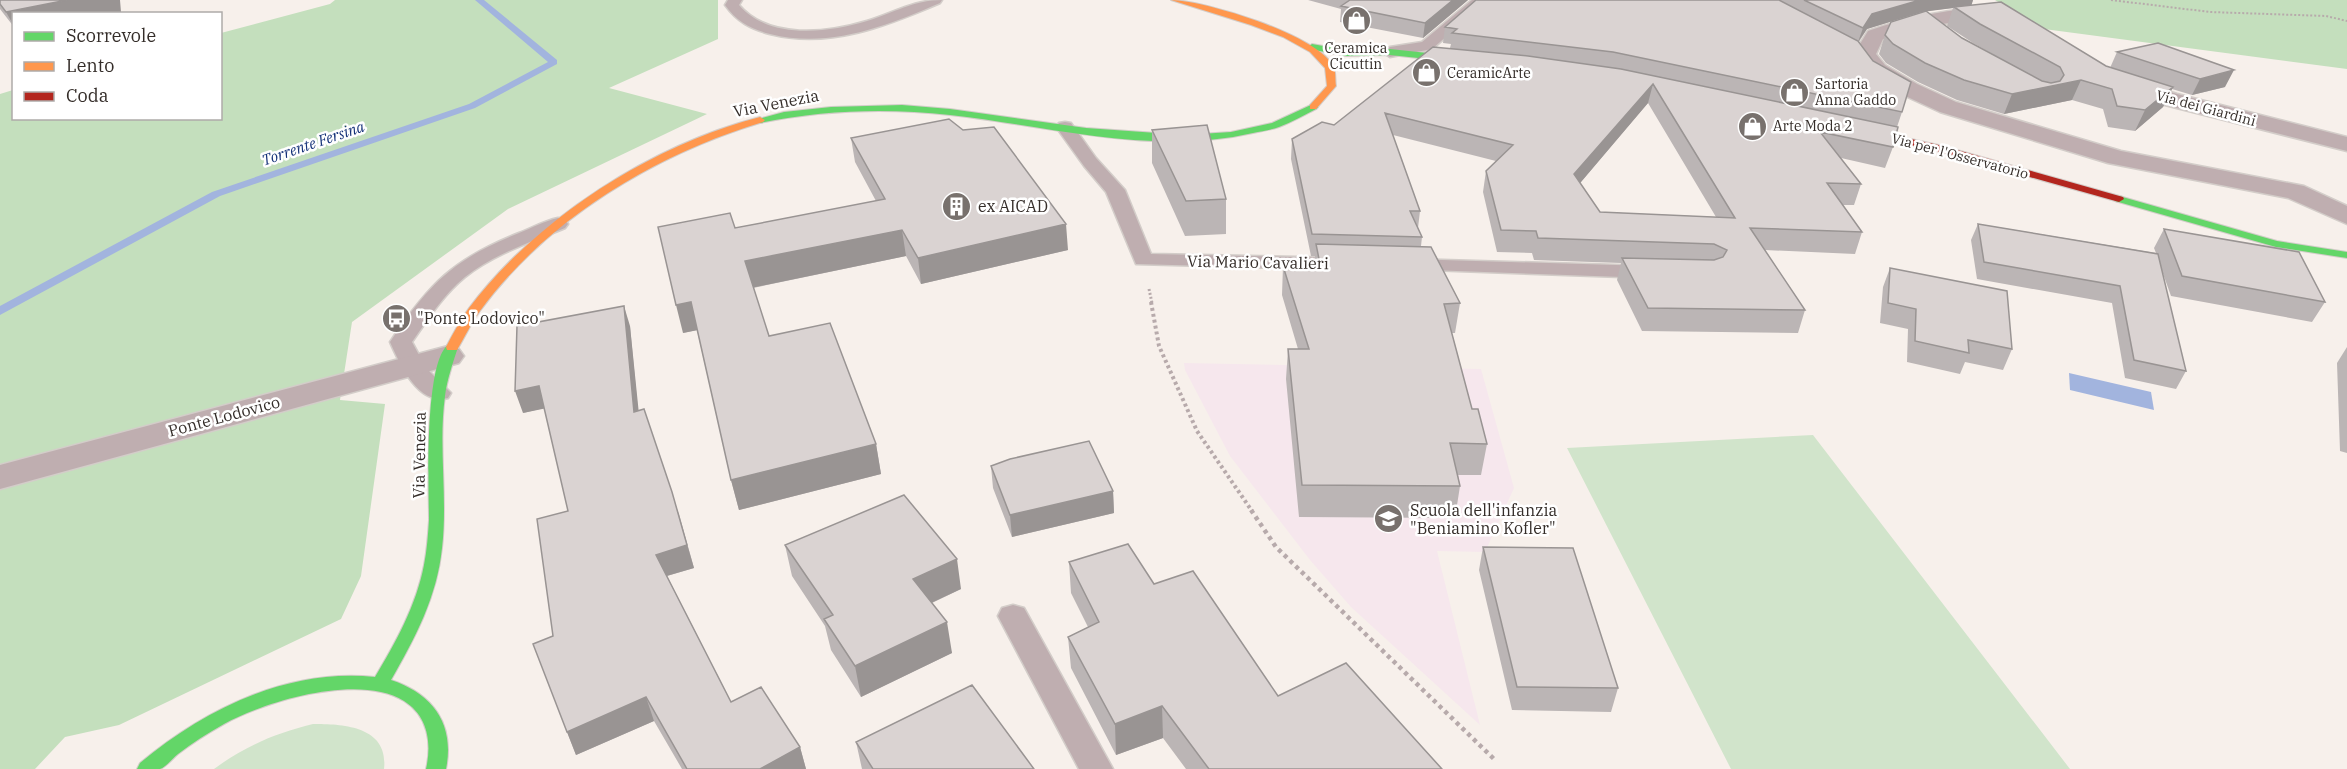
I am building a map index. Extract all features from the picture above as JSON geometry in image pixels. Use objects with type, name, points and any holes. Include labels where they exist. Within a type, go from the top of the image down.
[{"type":"main road","name":"Via Venezia","points":[[380,684],[416,619],[434,548],[437,404],[448,356],[459,331],[476,305],[504,274],[566,220],[622,180],[679,147],[752,122],[803,112],[864,106],[922,109],[1169,138],[1224,135],[1275,124],[1309,110],[1327,94],[1331,86],[1330,66],[1312,47],[1280,32],[1175,0]]},
{"type":"main road","points":[[1312,47],[1346,53],[1390,52],[1481,61]]},
{"type":"main road","name":"Via per l'Osservatorio","points":[[1834,125],[1939,148],[2276,244],[2347,255]]},
{"type":"main road","points":[[147,769],[199,728],[247,704],[295,688],[340,681],[380,684],[403,691],[421,703],[433,719],[440,738],[436,769]]},
{"type":"street","points":[[2000,12],[1939,16],[1923,20],[1875,35],[1860,51],[1877,70],[1908,89],[1948,107],[2117,158],[2295,192],[2347,216]]},
{"type":"street","points":[[1923,20],[1948,38]]},
{"type":"street","name":"Via dei Giardini","points":[[2107,79],[2169,99],[2347,144]]},
{"type":"street","name":"Ponte Lodovico","points":[[0,477],[448,356]]},
{"type":"lane","points":[[735,0],[732,5],[740,16],[754,25],[778,33],[803,37],[827,35],[876,24],[935,0]]},
{"type":"lane","points":[[1390,52],[1426,46],[1481,0]]},
{"type":"lane","points":[[1065,127],[1090,162],[1115,190],[1143,260]]},
{"type":"lane","points":[[439,393],[416,372],[401,342],[422,311],[457,273],[504,247],[566,220]]},
{"type":"lane","name":"Via Mario Cavalieri","points":[[1143,260],[1371,264]]},
{"type":"lane","points":[[1394,265],[1673,273]]},
{"type":"lane","points":[[1013,616],[1096,769]]},
{"type":"path","points":[[2111,0],[2211,12],[2326,16],[2347,21]]},
{"type":"path","points":[[1143,260],[1159,346],[1197,430],[1276,547],[1495,760]]},
{"type":"shaded area","name":"Scuola dell'infanzia \"Beniamino Kofler\"","points":[[1184,363],[1481,369],[1514,488],[1485,552],[1437,551],[1480,725],[1351,607],[1310,560],[1230,456],[1185,370]]},
{"type":"green space","points":[[335,0],[718,0],[718,39],[609,88],[707,114],[508,209],[352,322],[340,400],[385,404],[361,576],[341,619],[119,725],[65,737],[35,769],[0,769],[0,94],[12,90],[12,120],[222,120],[222,33],[330,4]]},
{"type":"green space","points":[[1995,0],[2347,0],[2347,69],[2044,29]]},
{"type":"green space","points":[[1813,435],[2070,769],[1731,769],[1567,448]]},
{"type":"green space","points":[[313,724],[350,727],[372,736],[384,755],[384,769],[214,769],[261,741]]},
{"type":"water","points":[[2069,373],[2151,392],[2154,410],[2070,390]]},
{"type":"building","points":[[0,0],[67,0],[6,12]]},
{"type":"building","points":[[1350,0],[1453,0],[1425,23],[1341,6]]},
{"type":"building","points":[[1476,0],[1779,0],[1858,41],[1873,61],[1911,82],[1902,112],[1613,52],[1452,33],[1457,29],[1445,27]]},
{"type":"building","points":[[1804,0],[1920,0],[1872,14],[1863,28]]},
{"type":"building","points":[[2001,2],[2106,66],[2173,87],[2145,110],[2117,106],[2112,89],[2081,80],[2012,94],[1964,80],[1925,63],[1893,44],[1885,35],[1891,22],[1926,11],[1962,38],[2042,81],[2051,83],[2060,81],[2064,75],[2060,67],[1980,24],[1954,7]]},
{"type":"building","points":[[2158,43],[2234,70],[2200,79],[2117,52]]},
{"type":"building","points":[[1433,47],[1528,56],[1621,69],[1898,127],[1893,147],[1820,132],[1861,184],[1827,183],[1862,232],[1750,228],[1805,310],[1648,308],[1622,258],[1714,260],[1723,257],[1727,250],[1714,244],[1538,238],[1536,231],[1501,230],[1486,171],[1513,145],[1385,113],[1420,211],[1410,211],[1422,237],[1312,234],[1292,139],[1322,122],[1334,125]],"holes":[[[1653,84],[1735,218],[1600,212],[1574,174]]]},
{"type":"building","points":[[949,119],[963,130],[994,127],[1066,224],[918,258],[902,230],[745,261],[769,336],[830,323],[876,444],[731,480],[691,302],[676,305],[658,227],[730,213],[735,228],[885,199],[851,138]]},
{"type":"building","points":[[1207,125],[1226,199],[1186,201],[1152,130]]},
{"type":"building","points":[[1978,224],[2158,254],[2186,371],[2134,360],[2120,286],[1984,262]]},
{"type":"building","points":[[2164,229],[2299,252],[2325,302],[2182,276]]},
{"type":"building","points":[[1316,244],[1431,247],[1460,303],[1444,304],[1472,409],[1478,409],[1487,444],[1450,443],[1460,486],[1302,485],[1288,349],[1309,349],[1283,266],[1320,264]]},
{"type":"building","points":[[1890,268],[2007,291],[2012,349],[1968,340],[1969,353],[1915,341],[1916,309],[1888,303]]},
{"type":"building","points":[[624,306],[634,412],[644,409],[687,545],[656,555],[731,702],[761,687],[800,747],[760,769],[687,769],[646,697],[567,732],[533,644],[553,636],[537,519],[568,511],[539,386],[515,391],[517,326]]},
{"type":"building","points":[[1089,441],[1113,491],[1010,515],[991,466],[1010,459]]},
{"type":"building","points":[[904,495],[957,559],[913,579],[947,622],[855,666],[824,619],[833,615],[785,545]]},
{"type":"building","points":[[1128,544],[1154,584],[1193,571],[1278,696],[1346,663],[1442,769],[1209,769],[1162,706],[1115,724],[1068,637],[1099,622],[1069,562]]},
{"type":"building","points":[[1483,547],[1573,548],[1618,688],[1517,687]]},
{"type":"building","points":[[972,685],[1034,769],[873,769],[856,742]]},
{"type":"waterway","name":"Torrente Fersina","points":[[0,311],[216,194],[472,106],[554,62],[479,0]]},
{"type":"traffic: fast","points":[[1312,47],[1346,53],[1390,52],[1465,60]]},
{"type":"traffic: fast","points":[[760,120],[831,109],[902,108],[992,117],[1136,137],[1185,138],[1231,135],[1275,125],[1313,107]]},
{"type":"traffic: fast","points":[[2119,199],[2276,244],[2347,255]]},
{"type":"traffic: fast","points":[[380,684],[415,618],[432,565],[436,520],[435,445],[438,395],[443,371],[452,347]]},
{"type":"traffic: fast","points":[[147,769],[192,734],[242,706],[296,689],[354,683],[391,687],[408,694],[422,705],[432,719],[437,735],[439,752],[436,769]]},
{"type":"traffic: slow","points":[[1175,0],[1254,23],[1313,50],[1330,68],[1331,86],[1313,107]]},
{"type":"traffic: slow","points":[[452,347],[473,310],[504,274],[541,238],[584,205],[629,176],[675,151],[719,132],[760,120]]},
{"type":"traffic: jam","points":[[1852,129],[1939,148],[2119,199]]},
{"type":"place","name":"Ceramica Cicuttin","points":[[1356,21]]},
{"type":"place","name":"CeramicArte","points":[[1426,73]]},
{"type":"place","name":"Sartoria Anna Gaddo","points":[[1794,92]]},
{"type":"place","name":"Arte Moda 2","points":[[1752,126]]},
{"type":"place","name":"ex AICAD","points":[[957,206]]},
{"type":"place","name":"\"Ponte Lodovico\"","points":[[396,318]]},
{"type":"place","name":"Scuola dell'infanzia \"Beniamino Kofler\"","points":[[1389,519]]}]
